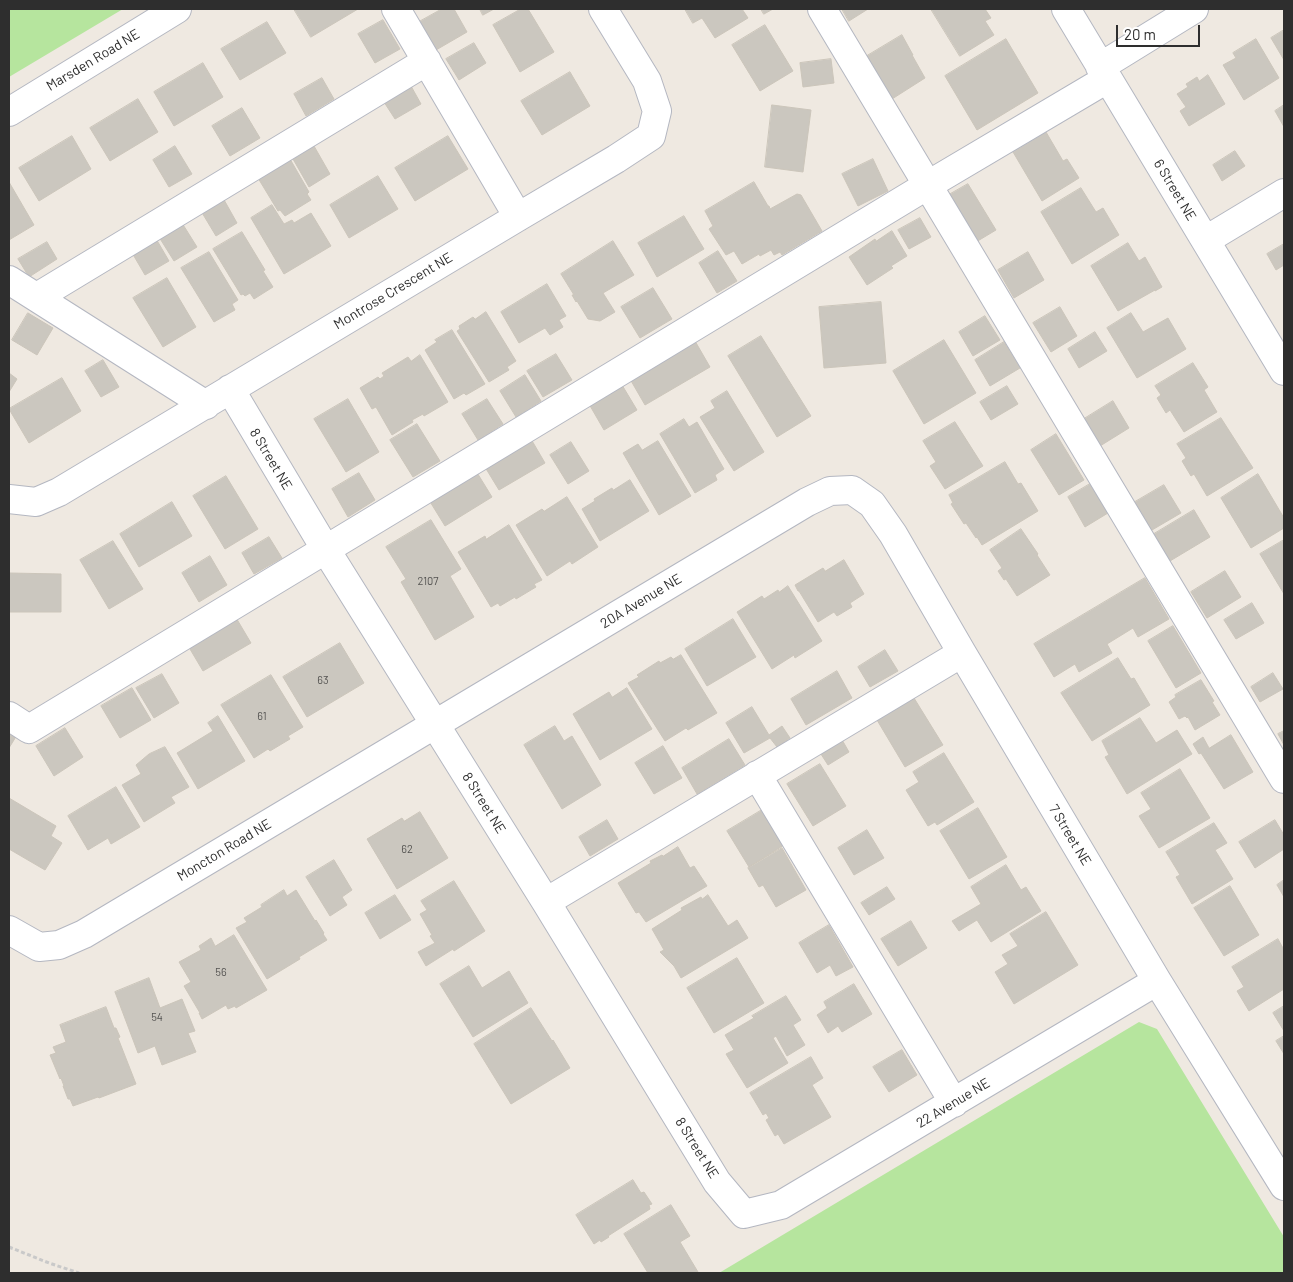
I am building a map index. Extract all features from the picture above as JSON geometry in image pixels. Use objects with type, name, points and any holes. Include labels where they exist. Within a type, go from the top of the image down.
[{"type":"street","name":"Marsden Road NE","points":[[9,112],[178,9]]},
{"type":"street","points":[[396,9],[518,216]]},
{"type":"street","name":"Montrose Crescent NE","points":[[9,499],[36,502],[59,492],[616,159],[651,136],[657,111],[647,81],[603,9]]},
{"type":"street","points":[[822,9],[1284,779]]},
{"type":"street","name":"6 Street NE","points":[[1066,9],[1284,371]]},
{"type":"street","points":[[9,716],[29,729],[928,185],[1104,73],[1194,9]]},
{"type":"street","points":[[37,298],[427,61]]},
{"type":"street","points":[[1206,240],[1284,193]]},
{"type":"street","points":[[9,280],[206,405]]},
{"type":"street","name":"8 Street NE","points":[[230,389],[326,550],[546,902],[717,1182],[744,1214]]},
{"type":"street","name":"7 Street NE","points":[[852,490],[872,504],[888,526],[1157,981],[1283,1181]]},
{"type":"street","name":"20A Avenue NE","points":[[434,724],[807,502],[830,491],[852,490]]},
{"type":"street","points":[[546,902],[962,652]]},
{"type":"street","name":"Moncton Road NE","points":[[9,930],[39,947],[59,945],[84,934],[434,724]]},
{"type":"street","points":[[757,775],[954,1103]]},
{"type":"street","name":"22 Avenue NE","points":[[744,1214],[782,1205],[1157,981]]},
{"type":"path","points":[[9,1247],[79,1273]]},
{"type":"green space","points":[[9,9],[123,9],[9,77]]},
{"type":"green space","points":[[1139,1022],[1157,1029],[1284,1237],[1284,1273],[719,1273]]},
{"type":"building","points":[[294,9],[358,9],[311,37]]},
{"type":"building","points":[[442,9],[454,9],[467,32],[436,50],[419,22]]},
{"type":"building","points":[[480,9],[494,9],[483,15]]},
{"type":"building","points":[[521,9],[528,9],[554,52],[520,72],[493,25]]},
{"type":"building","points":[[685,9],[742,9],[748,18],[715,38],[702,18],[693,23]]},
{"type":"building","points":[[761,9],[773,9],[764,14]]},
{"type":"building","points":[[842,9],[868,9],[849,21]]},
{"type":"building","points":[[931,9],[985,9],[991,18],[985,21],[994,35],[960,56]]},
{"type":"building","points":[[383,20],[400,49],[375,63],[358,34]]},
{"type":"building","points":[[267,22],[286,53],[240,80],[221,49]]},
{"type":"building","points":[[765,25],[793,71],[760,91],[732,45]]},
{"type":"building","points":[[1284,30],[1284,60],[1271,38]]},
{"type":"building","points":[[902,35],[925,78],[892,99],[867,56]]},
{"type":"building","points":[[1006,39],[1038,93],[977,130],[945,76]]},
{"type":"building","points":[[1256,39],[1279,78],[1244,100],[1223,65],[1236,58],[1233,53]]},
{"type":"building","points":[[474,43],[486,63],[459,80],[446,59]]},
{"type":"building","points":[[831,59],[834,83],[803,87],[800,63]]},
{"type":"building","points":[[203,63],[223,97],[174,126],[154,92]]},
{"type":"building","points":[[570,72],[590,106],[542,135],[521,101]]},
{"type":"building","points":[[1208,75],[1225,104],[1189,126],[1180,111],[1186,107],[1177,94],[1188,87],[1186,84],[1197,77],[1199,81]]},
{"type":"building","points":[[322,78],[334,99],[306,116],[294,94]]},
{"type":"building","points":[[411,86],[421,104],[395,119],[384,102]]},
{"type":"building","points":[[138,99],[158,132],[110,161],[90,128]]},
{"type":"building","points":[[772,105],[811,110],[803,172],[765,167]]},
{"type":"building","points":[[1284,105],[1284,127],[1275,111]]},
{"type":"building","points":[[242,108],[260,138],[230,156],[212,126]]},
{"type":"building","points":[[1046,132],[1063,161],[1067,159],[1079,178],[1042,201],[1013,152]]},
{"type":"building","points":[[72,136],[91,169],[39,201],[19,168]]},
{"type":"building","points":[[448,136],[468,169],[415,201],[395,168]]},
{"type":"building","points":[[175,146],[192,174],[169,187],[153,160]]},
{"type":"building","points":[[314,146],[330,174],[309,187],[293,159]]},
{"type":"building","points":[[1235,151],[1245,166],[1222,181],[1213,165]]},
{"type":"building","points":[[290,159],[309,192],[307,194],[311,200],[285,216],[280,210],[278,211],[258,178]]},
{"type":"building","points":[[873,159],[888,191],[858,206],[842,174]]},
{"type":"building","points":[[378,176],[398,209],[349,238],[330,205]]},
{"type":"building","points":[[9,182],[34,225],[9,240]]},
{"type":"building","points":[[754,182],[770,209],[797,194],[801,195],[822,231],[782,255],[780,252],[774,255],[771,250],[760,256],[759,254],[742,264],[734,251],[726,255],[709,229],[713,226],[705,211]]},
{"type":"building","points":[[968,184],[996,230],[976,242],[947,196]]},
{"type":"building","points":[[1081,188],[1096,212],[1103,208],[1119,235],[1072,264],[1041,212]]},
{"type":"building","points":[[223,198],[237,223],[216,236],[201,211]]},
{"type":"building","points":[[272,205],[284,224],[292,220],[294,223],[311,213],[331,246],[284,274],[251,218]]},
{"type":"building","points":[[684,216],[704,249],[657,277],[638,243]]},
{"type":"building","points":[[920,218],[931,237],[909,249],[898,230]]},
{"type":"building","points":[[182,223],[197,247],[174,261],[159,237]]},
{"type":"building","points":[[892,231],[907,256],[867,285],[849,257],[875,239],[876,241]]},
{"type":"building","points":[[242,232],[273,287],[254,299],[250,293],[245,296],[241,295],[213,249]]},
{"type":"building","points":[[155,237],[169,261],[145,275],[131,251]]},
{"type":"building","points":[[613,241],[634,275],[603,293],[615,312],[600,321],[588,319],[576,302],[572,295],[574,295],[561,274]]},
{"type":"building","points":[[47,242],[57,259],[29,277],[18,259]]},
{"type":"building","points":[[1128,243],[1139,261],[1145,257],[1162,287],[1118,311],[1091,266]]},
{"type":"building","points":[[1284,244],[1284,265],[1276,270],[1267,254]]},
{"type":"building","points":[[718,251],[737,281],[717,293],[699,263]]},
{"type":"building","points":[[209,252],[238,300],[232,304],[235,310],[214,322],[181,268]]},
{"type":"building","points":[[1028,252],[1044,280],[1014,298],[998,270]]},
{"type":"building","points":[[167,278],[196,327],[163,347],[133,298]]},
{"type":"building","points":[[547,284],[566,316],[559,320],[563,327],[550,335],[545,328],[519,343],[501,312]]},
{"type":"building","points":[[653,288],[672,319],[640,338],[621,307]]},
{"type":"building","points":[[881,302],[886,363],[824,368],[819,307]]},
{"type":"building","points":[[1060,307],[1077,336],[1051,352],[1033,323]]},
{"type":"building","points":[[486,312],[516,361],[507,367],[509,370],[489,382],[457,331],[460,329],[459,326],[473,317],[475,319]]},
{"type":"building","points":[[28,313],[53,328],[37,355],[12,340]]},
{"type":"building","points":[[1131,313],[1143,332],[1168,318],[1186,349],[1137,378],[1107,328]]},
{"type":"building","points":[[985,316],[1000,340],[973,356],[959,332]]},
{"type":"building","points":[[452,330],[485,384],[466,395],[464,393],[454,399],[425,350],[437,342],[435,340]]},
{"type":"building","points":[[1095,332],[1107,351],[1079,368],[1068,349]]},
{"type":"building","points":[[761,336],[811,416],[777,437],[728,356]]},
{"type":"building","points":[[944,340],[976,393],[924,424],[893,371]]},
{"type":"building","points":[[695,341],[710,367],[645,405],[630,379]]},
{"type":"building","points":[[1004,342],[1020,368],[990,386],[975,360]]},
{"type":"building","points":[[556,354],[572,380],[543,397],[527,371]]},
{"type":"building","points":[[420,355],[448,402],[424,416],[423,414],[412,420],[413,422],[392,435],[376,407],[372,409],[360,388],[378,377],[380,379],[384,376],[382,373],[408,357],[411,361]]},
{"type":"building","points":[[103,360],[119,387],[101,397],[85,371]]},
{"type":"building","points":[[1193,363],[1208,387],[1204,390],[1217,412],[1184,432],[1170,410],[1166,413],[1157,398],[1161,395],[1155,386]]},
{"type":"building","points":[[9,373],[17,379],[9,392]]},
{"type":"building","points":[[525,375],[541,401],[516,417],[500,391]]},
{"type":"building","points":[[62,378],[81,411],[29,443],[9,409]]},
{"type":"building","points":[[622,385],[637,410],[604,430],[589,404]]},
{"type":"building","points":[[1007,386],[1018,404],[991,420],[980,402]]},
{"type":"building","points":[[727,391],[764,452],[734,471],[700,417],[715,408],[711,401]]},
{"type":"building","points":[[348,399],[379,452],[346,472],[314,419]]},
{"type":"building","points":[[487,399],[503,424],[478,440],[462,414]]},
{"type":"building","points":[[1113,401],[1129,428],[1100,446],[1084,419]]},
{"type":"building","points":[[1221,418],[1253,468],[1207,496],[1194,474],[1191,476],[1182,461],[1186,458],[1177,444]]},
{"type":"building","points":[[684,419],[689,427],[697,422],[724,469],[715,475],[717,480],[695,493],[660,434]]},
{"type":"building","points":[[955,422],[983,466],[945,489],[930,466],[936,462],[923,441]]},
{"type":"building","points":[[417,424],[440,461],[413,477],[390,440]]},
{"type":"building","points":[[1056,434],[1084,480],[1059,495],[1031,450]]},
{"type":"building","points":[[531,439],[545,463],[499,490],[485,467]]},
{"type":"building","points":[[658,441],[691,496],[659,515],[623,453],[638,444],[642,450]]},
{"type":"building","points":[[571,442],[589,471],[568,484],[550,455]]},
{"type":"building","points":[[1005,462],[1018,484],[1021,483],[1038,511],[982,545],[966,523],[964,524],[951,504],[953,503],[949,495]]},
{"type":"building","points":[[476,471],[492,497],[445,526],[429,500]]},
{"type":"building","points":[[359,473],[375,500],[348,517],[332,489]]},
{"type":"building","points":[[1258,474],[1284,518],[1284,528],[1251,548],[1221,498]]},
{"type":"building","points":[[226,476],[258,529],[225,549],[193,496]]},
{"type":"building","points":[[630,480],[649,511],[600,541],[582,509],[612,488],[613,490]]},
{"type":"building","points":[[1090,484],[1108,513],[1085,527],[1068,497]]},
{"type":"building","points":[[1164,485],[1181,513],[1152,530],[1135,502]]},
{"type":"building","points":[[567,497],[598,547],[572,564],[570,561],[547,576],[516,525],[542,509],[544,511]]},
{"type":"building","points":[[172,502],[192,536],[139,567],[120,534]]},
{"type":"building","points":[[1194,510],[1210,537],[1170,561],[1154,534]]},
{"type":"building","points":[[431,520],[461,569],[450,576],[474,617],[435,640],[401,582],[406,579],[386,547]]},
{"type":"building","points":[[509,525],[542,580],[534,584],[536,587],[516,599],[515,597],[500,606],[498,603],[491,607],[458,552],[485,536],[486,539]]},
{"type":"building","points":[[1021,529],[1050,575],[1017,596],[1006,579],[1004,580],[998,571],[1002,568],[990,550]]},
{"type":"building","points":[[269,537],[282,558],[254,574],[242,553]]},
{"type":"building","points":[[1284,540],[1284,594],[1260,554]]},
{"type":"building","points":[[113,541],[143,589],[109,609],[80,560]]},
{"type":"building","points":[[210,556],[227,585],[199,602],[182,573]]},
{"type":"building","points":[[844,560],[864,594],[850,603],[852,607],[837,616],[834,612],[818,622],[795,585],[823,568],[825,571]]},
{"type":"building","points":[[1225,571],[1241,597],[1207,618],[1191,592]]},
{"type":"building","points":[[9,573],[61,574],[61,612],[9,612]]},
{"type":"building","points":[[1145,578],[1169,619],[1138,637],[1133,628],[1107,644],[1112,653],[1079,672],[1075,664],[1054,677],[1034,644]]},
{"type":"building","points":[[788,586],[822,641],[795,658],[794,655],[772,669],[737,612],[762,596],[764,599]]},
{"type":"building","points":[[1252,603],[1264,623],[1236,639],[1224,620]]},
{"type":"building","points":[[235,616],[251,643],[203,671],[187,644]]},
{"type":"building","points":[[733,619],[756,657],[707,686],[685,649]]},
{"type":"building","points":[[1173,626],[1201,673],[1176,688],[1148,641]]},
{"type":"building","points":[[340,643],[364,683],[307,717],[283,677]]},
{"type":"building","points":[[885,650],[898,671],[870,687],[858,667]]},
{"type":"building","points":[[681,655],[717,713],[665,741],[628,683],[659,661],[660,663],[671,657],[673,659]]},
{"type":"building","points":[[1118,658],[1131,679],[1134,678],[1150,705],[1092,741],[1061,693]]},
{"type":"building","points":[[837,671],[852,698],[806,725],[791,699]]},
{"type":"building","points":[[1273,673],[1283,689],[1260,702],[1251,687]]},
{"type":"building","points":[[162,674],[179,703],[154,718],[136,688]]},
{"type":"building","points":[[271,675],[303,727],[288,736],[290,739],[254,758],[221,705]]},
{"type":"building","points":[[1201,680],[1220,715],[1195,730],[1188,717],[1185,716],[1179,719],[1169,702],[1176,697],[1175,695]]},
{"type":"building","points":[[132,688],[151,720],[120,738],[101,706]]},
{"type":"building","points":[[627,688],[652,729],[600,760],[573,714],[609,692],[612,697]]},
{"type":"building","points":[[914,698],[943,745],[905,767],[877,720]]},
{"type":"building","points":[[752,707],[769,735],[782,726],[790,738],[777,747],[770,738],[744,753],[726,723]]},
{"type":"building","points":[[218,716],[245,761],[198,789],[177,753],[213,731],[208,723]]},
{"type":"building","points":[[1140,718],[1156,743],[1177,730],[1192,754],[1127,794],[1105,757],[1109,755],[1102,741]]},
{"type":"building","points":[[555,726],[564,741],[572,736],[601,785],[562,809],[524,745]]},
{"type":"building","points":[[65,728],[83,757],[54,776],[36,746]]},
{"type":"building","points":[[9,730],[17,735],[9,748]]},
{"type":"building","points":[[1284,731],[1284,745],[1278,734]]},
{"type":"building","points":[[1231,735],[1253,772],[1224,789],[1193,744],[1203,737],[1209,748]]},
{"type":"building","points":[[841,738],[849,752],[828,765],[819,751]]},
{"type":"building","points":[[729,739],[745,765],[697,794],[682,768]]},
{"type":"building","points":[[663,746],[682,778],[654,794],[635,763]]},
{"type":"building","points":[[165,747],[189,787],[171,797],[175,803],[144,822],[122,785],[141,774],[136,765],[149,754]]},
{"type":"building","points":[[944,753],[974,802],[937,825],[935,822],[928,826],[906,790],[919,782],[913,772]]},
{"type":"building","points":[[820,764],[846,806],[813,826],[787,784]]},
{"type":"building","points":[[1180,769],[1210,818],[1159,848],[1139,816],[1151,809],[1141,793]]},
{"type":"building","points":[[116,787],[140,827],[111,844],[108,838],[88,850],[68,816]]},
{"type":"building","points":[[9,798],[56,826],[51,836],[62,843],[45,870],[9,849]]},
{"type":"building","points":[[978,808],[1007,857],[969,879],[940,831]]},
{"type":"building","points":[[762,810],[784,845],[749,867],[727,831]]},
{"type":"building","points":[[420,812],[448,858],[397,889],[367,839],[402,818],[404,821]]},
{"type":"building","points":[[607,820],[618,839],[590,856],[579,837]]},
{"type":"building","points":[[1275,820],[1284,835],[1284,849],[1255,868],[1239,842]]},
{"type":"building","points":[[1214,823],[1227,843],[1215,850],[1233,879],[1192,904],[1176,877],[1180,875],[1166,852]]},
{"type":"building","points":[[867,830],[884,858],[854,875],[838,848]]},
{"type":"building","points":[[678,847],[690,868],[694,866],[707,886],[646,922],[639,912],[636,913],[618,883],[651,863],[650,861]]},
{"type":"building","points":[[782,848],[806,890],[776,907],[763,885],[759,887],[748,868]]},
{"type":"building","points":[[334,860],[352,890],[342,897],[347,905],[330,916],[306,877]]},
{"type":"building","points":[[1006,865],[1021,890],[1026,887],[1041,911],[991,942],[977,920],[959,931],[952,921],[981,904],[971,887]]},
{"type":"building","points":[[1284,880],[1284,897],[1277,885]]},
{"type":"building","points":[[454,881],[485,931],[426,966],[418,952],[435,943],[420,914],[427,910],[421,901]]},
{"type":"building","points":[[1230,886],[1259,935],[1224,956],[1194,908]]},
{"type":"building","points":[[887,887],[895,899],[869,915],[861,903]]},
{"type":"building","points":[[284,890],[287,896],[296,890],[327,940],[267,979],[236,928],[247,922],[244,918]]},
{"type":"building","points":[[395,895],[411,920],[380,939],[365,913]]},
{"type":"building","points":[[708,895],[728,926],[737,920],[748,938],[681,978],[674,966],[660,952],[664,950],[652,929],[682,910],[681,908]]},
{"type":"building","points":[[1046,912],[1078,965],[1014,1004],[995,972],[1008,964],[1002,955],[1018,946],[1010,934]]},
{"type":"building","points":[[911,921],[927,948],[898,966],[881,939]]},
{"type":"building","points":[[829,925],[853,967],[836,976],[830,965],[817,973],[799,943]]},
{"type":"building","points":[[234,935],[267,990],[236,1008],[235,1006],[228,1009],[226,1005],[202,1019],[184,986],[191,982],[179,962],[201,950],[199,946],[211,938],[215,946]]},
{"type":"building","points":[[1278,939],[1284,950],[1284,989],[1249,1011],[1237,991],[1244,987],[1232,967]]},
{"type":"building","points":[[737,958],[764,1003],[714,1033],[687,988]]},
{"type":"building","points":[[469,966],[482,988],[509,971],[528,1003],[473,1037],[440,984]]},
{"type":"building","points":[[149,978],[160,1008],[182,999],[195,1031],[188,1033],[196,1052],[162,1065],[155,1046],[138,1053],[115,992]]},
{"type":"building","points":[[854,984],[872,1014],[842,1032],[838,1026],[828,1033],[817,1015],[827,1008],[824,1002]]},
{"type":"building","points":[[786,996],[801,1020],[793,1025],[805,1045],[787,1056],[776,1036],[773,1038],[788,1063],[747,1088],[726,1054],[734,1050],[725,1035]]},
{"type":"building","points":[[1284,1006],[1284,1031],[1273,1013]]},
{"type":"building","points":[[106,1007],[114,1028],[116,1028],[120,1037],[118,1038],[136,1084],[73,1106],[70,1099],[68,1099],[50,1055],[56,1053],[53,1047],[66,1042],[60,1025]]},
{"type":"building","points":[[531,1008],[570,1068],[511,1104],[474,1044]]},
{"type":"building","points":[[1284,1036],[1284,1054],[1276,1041]]},
{"type":"building","points":[[902,1050],[917,1075],[889,1092],[873,1067]]},
{"type":"building","points":[[811,1057],[823,1078],[812,1085],[831,1117],[784,1144],[778,1134],[775,1136],[766,1120],[769,1118],[766,1113],[763,1115],[750,1093]]},
{"type":"building","points":[[633,1180],[641,1193],[644,1192],[652,1204],[649,1205],[650,1209],[601,1242],[600,1240],[594,1244],[576,1215]]},
{"type":"building","points":[[671,1205],[690,1236],[680,1242],[698,1272],[648,1273],[624,1234]]}]
